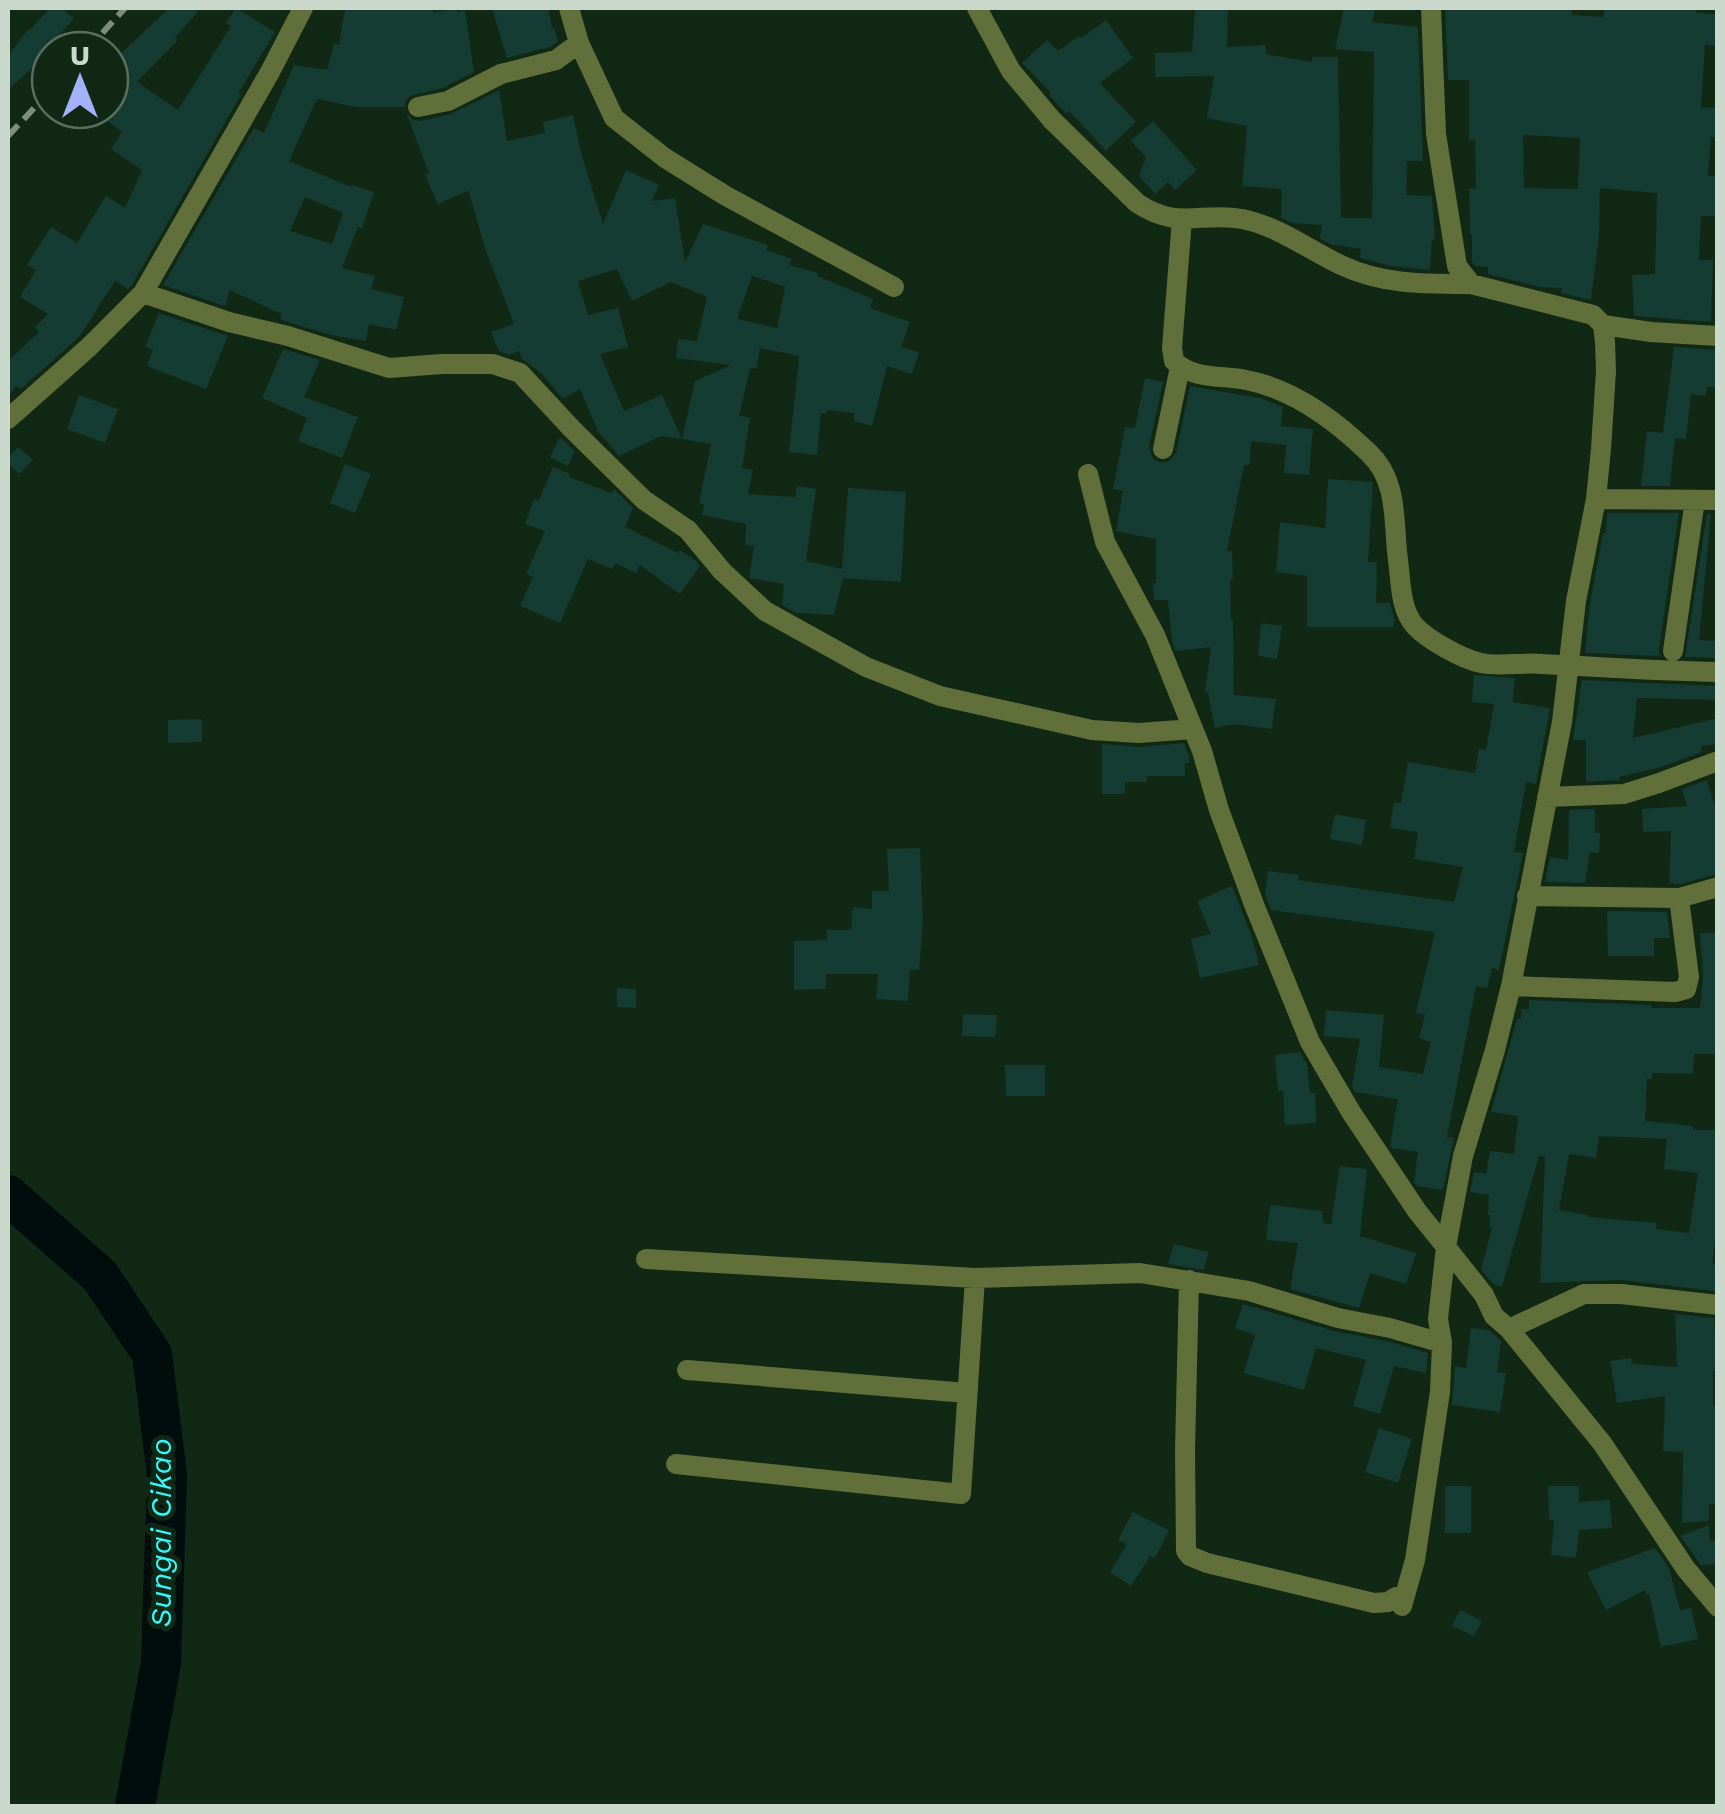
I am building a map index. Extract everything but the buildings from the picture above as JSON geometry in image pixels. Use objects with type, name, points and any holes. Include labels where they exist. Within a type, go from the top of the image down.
[{"type":"street","points":[[8,419],[143,293],[303,8]]},
{"type":"street","points":[[569,8],[579,43],[614,118],[665,158],[726,196],[894,287]]},
{"type":"street","points":[[977,8],[1012,72],[1052,120],[1152,212],[1182,219],[1240,218],[1379,280],[1471,284],[1593,315],[1602,325],[1606,371],[1596,499],[1576,601],[1562,722],[1511,986],[1463,1156],[1446,1247],[1438,1319],[1442,1343],[1440,1392],[1426,1494],[1402,1606],[1396,1597],[1374,1603],[1190,1556],[1186,1546],[1185,1450],[1189,1280]]},
{"type":"street","points":[[1431,8],[1436,134],[1458,266],[1471,284]]},
{"type":"street","points":[[418,107],[448,102],[501,74],[556,60],[579,43]]},
{"type":"street","points":[[1182,219],[1174,361],[1195,374],[1248,380],[1295,396],[1372,455],[1393,496],[1404,605],[1414,625],[1464,658],[1484,664],[1718,672]]},
{"type":"street","points":[[143,293],[389,368],[493,364],[520,373],[644,500],[688,530],[722,571],[766,611],[866,667],[940,696],[1092,730],[1140,733],[1193,729]]},
{"type":"street","points":[[1602,325],[1718,336]]},
{"type":"street","points":[[1163,448],[1180,368]]},
{"type":"street","points":[[1088,474],[1105,542],[1154,635],[1193,729],[1255,907],[1310,1042],[1417,1211],[1484,1295],[1494,1316],[1602,1443],[1686,1569],[1718,1606]]},
{"type":"street","points":[[1596,499],[1718,500]]},
{"type":"street","points":[[1674,651],[1695,500]]},
{"type":"street","points":[[1547,797],[1624,794],[1718,761]]},
{"type":"street","points":[[1527,896],[1680,898],[1718,887]]},
{"type":"street","points":[[1511,986],[1675,992],[1686,989],[1680,898]]},
{"type":"street","points":[[646,1260],[975,1278],[1140,1273],[1249,1291],[1442,1343]]},
{"type":"street","points":[[676,1464],[960,1494],[975,1278]]},
{"type":"street","points":[[1508,1329],[1584,1294],[1622,1294],[1718,1306]]},
{"type":"street","points":[[687,1370],[967,1393]]},
{"type":"waterway","name":"Sungai Cikao","points":[[8,1195],[100,1276],[152,1354],[167,1475],[161,1663],[135,1806]]},
{"type":"railway","points":[[105,30],[125,8]]},
{"type":"railway","points":[[8,136],[30,112]]}]
